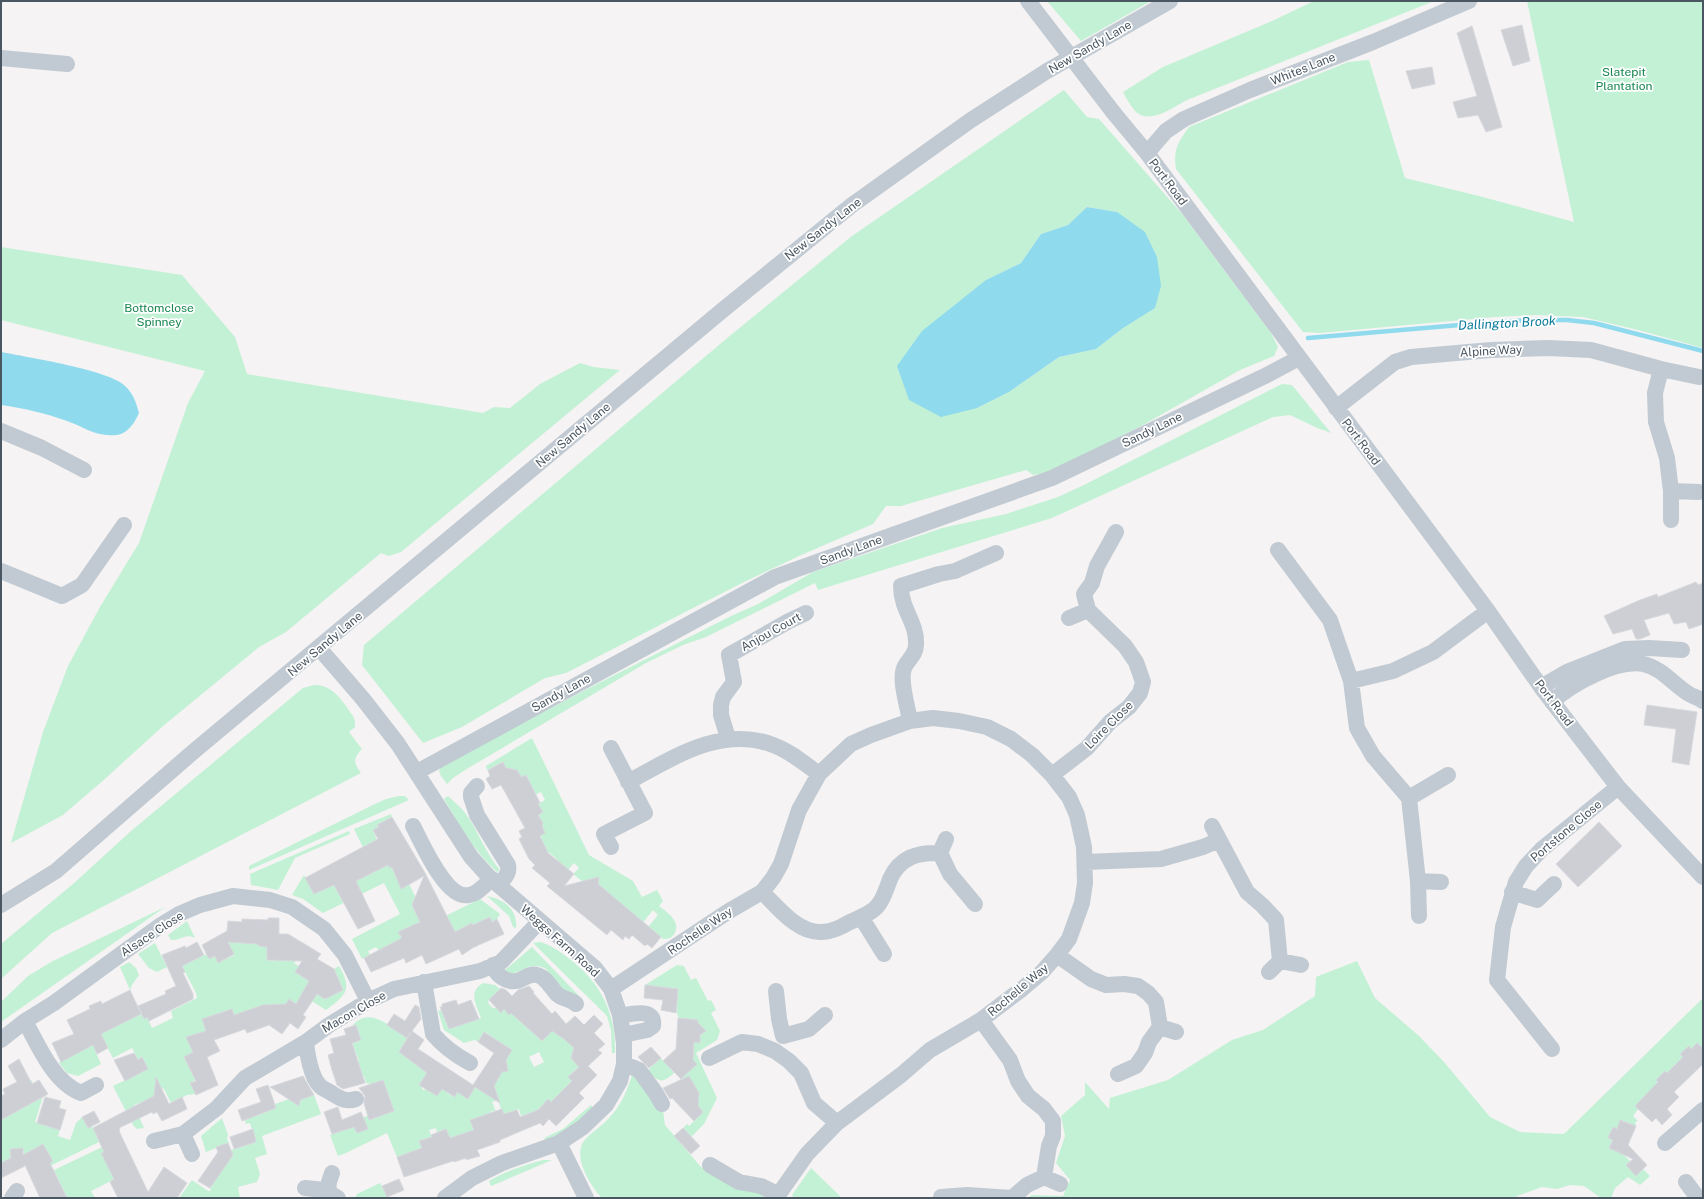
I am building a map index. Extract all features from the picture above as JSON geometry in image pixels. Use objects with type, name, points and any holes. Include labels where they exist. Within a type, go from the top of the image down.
[{"type":"street","name":"Port Road","points":[[1028,1],[1113,112],[1147,153],[1488,611],[1552,702],[1618,787],[1703,877]]},
{"type":"street","name":"New Sandy Lane","points":[[1,905],[56,871],[193,752],[724,309],[852,205],[971,120],[1041,75],[1170,1]]},
{"type":"street","name":"Whites Lane","points":[[1147,153],[1166,131],[1184,119],[1250,90],[1373,42],[1469,1]]},
{"type":"street","points":[[1,58],[68,64]]},
{"type":"street","name":"Alpine Way","points":[[1336,408],[1395,362],[1411,357],[1490,350],[1548,348],[1591,350],[1661,369],[1699,377]]},
{"type":"street","name":"Sandy Lane","points":[[417,772],[774,577],[1052,478],[1267,375],[1297,355]]},
{"type":"street","points":[[1661,369],[1655,393],[1656,422],[1667,458],[1671,491],[1670,520]]},
{"type":"street","points":[[1,431],[42,448],[84,470]]},
{"type":"street","points":[[1671,491],[1699,492]]},
{"type":"street","points":[[1,571],[62,596],[82,585],[124,524]]},
{"type":"street","points":[[1069,618],[1088,610],[1084,594],[1092,583],[1097,566],[1116,532]]},
{"type":"street","points":[[1278,550],[1330,620],[1351,681],[1357,728],[1373,756],[1409,798],[1418,881],[1419,916]]},
{"type":"street","points":[[910,721],[902,675],[905,666],[912,657],[916,646],[916,636],[914,625],[903,602],[900,586],[917,580],[955,571],[996,553]]},
{"type":"street","name":"Loire Close","points":[[1052,775],[1087,748],[1110,722],[1129,707],[1140,693],[1143,682],[1136,662],[1125,646],[1088,610]]},
{"type":"street","points":[[1351,681],[1393,671],[1433,652],[1488,611]]},
{"type":"street","name":"Anjou Court","points":[[728,738],[721,715],[723,697],[734,682],[729,655],[806,613]]},
{"type":"street","name":"Weggs Farm Road","points":[[319,648],[383,724],[417,772],[471,857],[495,882],[539,922],[595,968],[611,990],[620,1016],[623,1035],[624,1064],[620,1081],[606,1105],[584,1127],[559,1143],[502,1163],[472,1178],[445,1198]]},
{"type":"street","points":[[1541,687],[1567,672],[1625,648],[1682,650]]},
{"type":"street","points":[[1552,702],[1562,692],[1578,682],[1610,669],[1633,663],[1645,664],[1657,670],[1690,695],[1703,701]]},
{"type":"street","name":"Rochelle Way","points":[[611,990],[729,911],[762,892],[773,878],[781,864],[799,810],[819,774],[851,744],[910,721],[933,718],[960,721],[987,727],[1011,739],[1032,755],[1052,775],[1069,797],[1077,815],[1084,847],[1085,862],[1082,903],[1069,939],[1042,972],[981,1020],[930,1050],[901,1075],[837,1123],[807,1154],[778,1196]]},
{"type":"street","points":[[628,782],[688,750],[728,738],[742,737],[774,745],[794,755],[819,774]]},
{"type":"street","points":[[610,847],[604,834],[644,813],[611,748]]},
{"type":"street","points":[[1409,798],[1448,775]]},
{"type":"street","points":[[413,826],[438,872],[459,895],[469,895],[507,875],[509,870],[508,865],[477,815],[472,803],[471,793],[477,786]]},
{"type":"street","name":"Portstone Close","points":[[1552,1049],[1497,980],[1503,927],[1512,892],[1516,882],[1526,866],[1542,849],[1618,787]]},
{"type":"street","points":[[1085,862],[1161,859],[1203,847],[1215,833],[1247,892],[1264,906],[1276,920],[1275,966],[1301,965]]},
{"type":"street","points":[[762,892],[797,925],[810,931],[822,932],[836,929],[861,917],[878,905],[896,869],[903,861],[943,846],[950,874],[975,904]]},
{"type":"street","points":[[1418,881],[1441,882]]},
{"type":"street","points":[[1512,892],[1537,900],[1554,884]]},
{"type":"street","name":"Alsace Close","points":[[1,1040],[25,1021],[54,1003],[154,930],[179,914],[200,905],[233,896],[270,900],[292,906],[324,929],[345,954],[368,1001]]},
{"type":"street","points":[[861,917],[884,954]]},
{"type":"street","name":"Macon Close","points":[[154,1141],[183,1134],[217,1108],[244,1078],[306,1042],[329,1025],[368,1001],[394,989],[480,971],[493,966],[500,962],[539,922]]},
{"type":"street","points":[[1057,955],[1091,979],[1106,985],[1124,984],[1138,986],[1148,993],[1156,1002],[1160,1027],[1149,1042],[1145,1053],[1136,1066],[1118,1074]]},
{"type":"street","points":[[493,966],[497,973],[506,980],[515,981],[532,974],[538,975],[543,978],[558,995],[576,1004]]},
{"type":"street","points":[[424,982],[432,1034],[460,1058],[470,1063]]},
{"type":"street","points":[[776,991],[779,1019],[785,1032]]},
{"type":"street","points":[[620,1016],[640,1012],[648,1014],[654,1022],[653,1026],[647,1030],[623,1035]]},
{"type":"street","points":[[785,1032],[809,1029],[825,1015]]},
{"type":"street","points":[[981,1020],[1010,1060],[1018,1081],[1028,1096],[1044,1109],[1053,1121],[1053,1136],[1044,1177]]},
{"type":"street","points":[[25,1021],[59,1079],[80,1098],[96,1085]]},
{"type":"street","points":[[1160,1027],[1176,1032]]},
{"type":"street","points":[[775,1051],[785,1032]]},
{"type":"street","points":[[306,1042],[309,1061],[316,1082],[321,1087],[344,1100],[356,1099]]},
{"type":"street","points":[[709,1058],[742,1042],[758,1044],[775,1051],[789,1061],[801,1073],[814,1103],[837,1123]]},
{"type":"street","points":[[624,1064],[639,1070],[662,1104]]},
{"type":"street","points":[[1665,1144],[1703,1110]]},
{"type":"street","points":[[183,1134],[192,1154]]},
{"type":"street","points":[[559,1143],[586,1198]]},
{"type":"street","points":[[710,1165],[739,1182],[761,1186],[778,1196]]},
{"type":"street","points":[[332,1173],[329,1182],[333,1195]]},
{"type":"street","points":[[941,1197],[967,1195],[1012,1198],[1027,1185],[1044,1177],[1060,1184]]},
{"type":"street","points":[[1686,1182],[1698,1198]]},
{"type":"street","points":[[304,1188],[325,1190],[333,1195]]},
{"type":"green space","points":[[1047,1],[1151,1],[1081,41]]},
{"type":"green space","points":[[1314,1],[1434,1],[1187,100],[1161,114],[1147,117],[1141,115],[1135,111],[1128,102],[1123,92],[1163,67],[1272,21]]},
{"type":"green space","name":"Slatepit Plantation","points":[[1527,1],[1703,1],[1703,348],[1583,317],[1536,315],[1495,317],[1320,333],[1303,332],[1176,169],[1175,157],[1177,146],[1185,132],[1189,127],[1348,62],[1369,60],[1405,178],[1479,196],[1574,222]]},
{"type":"green space","points":[[1064,90],[1087,117],[1099,119],[1183,215],[1271,333],[1278,347],[1274,356],[1240,370],[1143,425],[1050,472],[1033,475],[1026,470],[901,506],[886,506],[873,524],[746,581],[566,673],[545,678],[462,727],[423,743],[362,665],[364,645],[726,339],[852,236]],"holes":[[[1087,207],[1117,212],[1123,328],[1096,349],[1059,357],[1009,392],[977,408],[986,280],[1021,263],[1041,234],[1068,225]]]},
{"type":"green space","name":"Bottomclose Spinney","points":[[1,247],[182,275],[235,337],[247,374],[483,413],[494,407],[510,408],[540,384],[580,363],[593,367],[620,370],[401,552],[389,556],[381,553],[286,632],[259,647],[163,726],[63,815],[11,843],[43,732],[68,666],[100,607],[139,543],[188,403],[205,371],[1,320]]},
{"type":"green space","points":[[1282,384],[1292,385],[1331,433],[1290,415],[1273,417],[1052,518],[818,590],[815,583],[706,637],[683,645],[646,663],[465,770],[447,784],[441,776],[439,771],[441,766],[591,687],[727,618],[758,604],[813,572],[942,528],[1006,514],[1058,497]]},
{"type":"green space","points":[[314,685],[327,687],[337,695],[353,716],[355,727],[349,732],[362,749],[357,755],[355,761],[361,773],[52,933],[1,979],[1,944],[73,884],[131,831],[303,688]]},
{"type":"green space","points":[[532,738],[589,855],[633,881],[642,897],[657,890],[663,901],[659,906],[675,921],[676,930],[671,937],[663,939],[648,927],[658,915],[653,910],[641,925],[636,922],[639,918],[587,885],[573,874],[579,868],[574,863],[565,873],[554,863],[557,859],[541,846],[542,841],[537,815],[543,812],[538,804],[545,800],[541,792],[525,800],[522,793],[532,788],[526,775],[518,779],[508,773],[503,762],[487,770],[486,766]]},
{"type":"green space","points":[[405,796],[409,800],[249,870],[249,866],[375,804],[386,799]]},
{"type":"green space","points":[[448,796],[466,814],[490,857],[500,870],[497,872],[489,864],[468,837],[444,799]]},
{"type":"green space","points":[[391,814],[392,817],[377,825],[379,827],[373,831],[390,868],[396,865],[403,876],[397,879],[401,889],[409,884],[417,900],[413,902],[412,905],[414,910],[418,911],[429,924],[480,899],[500,914],[497,919],[492,922],[489,917],[476,924],[476,930],[472,923],[468,925],[479,945],[475,948],[464,928],[447,936],[399,932],[402,939],[379,951],[376,947],[368,951],[370,955],[362,959],[352,939],[400,914],[384,883],[323,913],[303,899],[292,895],[304,875],[314,894],[334,885],[336,890],[375,872],[354,829]]},
{"type":"green space","points":[[349,831],[350,834],[295,858],[278,890],[251,885],[250,874]]},
{"type":"green space","points":[[487,896],[493,897],[509,906],[515,916],[516,928],[513,927],[509,916]]},
{"type":"green space","points":[[165,907],[1,1022],[1,1002],[28,976],[51,962]]},
{"type":"green space","points":[[187,921],[195,938],[188,936],[171,940],[168,935]]},
{"type":"green space","points":[[225,936],[233,942],[256,943],[261,947],[267,946],[267,960],[276,961],[277,954],[299,956],[294,963],[299,966],[295,972],[305,978],[309,973],[325,998],[343,990],[334,969],[339,966],[346,981],[345,991],[343,996],[326,1010],[302,995],[296,1004],[289,999],[284,1007],[279,1004],[275,1004],[267,1019],[236,1019],[232,1009],[202,1019],[208,1037],[202,1047],[184,1057],[194,1077],[212,1069],[212,1072],[190,1083],[196,1094],[187,1095],[171,1103],[164,1089],[158,1087],[155,1089],[157,1096],[134,1105],[144,1128],[137,1129],[133,1125],[113,1086],[148,1069],[142,1057],[138,1060],[132,1048],[113,1058],[105,1043],[94,1048],[101,1064],[78,1076],[67,1073],[59,1063],[84,1036],[133,1003],[136,1002],[144,1019],[147,1017],[152,1028],[173,1018],[171,1011],[197,998],[196,993],[182,966],[207,954],[209,959],[215,956],[218,963],[234,955]],"holes":[[[202,1032],[203,1040],[190,1045],[186,1037]]]},
{"type":"green space","points":[[540,942],[558,950],[579,966],[597,987],[604,999],[613,1024],[615,1053],[612,1053],[611,1030],[607,1016],[533,943]]},
{"type":"green space","points":[[155,943],[167,967],[157,972],[149,968],[138,954]]},
{"type":"green space","points":[[532,947],[583,1000],[581,1002],[557,986],[546,969],[542,967],[533,966],[513,974],[504,971]]},
{"type":"green space","points":[[1357,961],[1375,998],[1419,1036],[1444,1062],[1490,1117],[1520,1132],[1565,1133],[1703,998],[1703,1048],[1697,1043],[1691,1049],[1689,1046],[1681,1055],[1683,1057],[1667,1074],[1664,1071],[1656,1080],[1658,1082],[1633,1116],[1638,1121],[1635,1122],[1636,1126],[1621,1120],[1617,1129],[1613,1127],[1608,1138],[1613,1140],[1609,1148],[1623,1154],[1630,1161],[1626,1165],[1636,1176],[1643,1169],[1650,1176],[1640,1185],[1628,1177],[1615,1188],[1611,1198],[1601,1198],[1584,1186],[1570,1185],[1557,1189],[1542,1187],[1512,1198],[1027,1198],[1032,1195],[1063,1196],[1070,1180],[1056,1163],[1065,1136],[1061,1116],[1085,1095],[1085,1082],[1109,1109],[1110,1098],[1168,1080],[1232,1040],[1263,1030],[1315,996],[1316,977]]},
{"type":"green space","points":[[129,962],[136,968],[139,975],[130,990],[120,967]]},
{"type":"green space","points":[[677,965],[684,966],[691,980],[696,978],[708,1001],[711,1000],[716,1010],[711,1013],[720,1031],[717,1040],[696,1053],[717,1098],[704,1124],[691,1137],[683,1128],[687,1124],[689,1126],[703,1112],[694,1101],[682,1079],[689,1067],[694,1042],[700,1043],[700,1035],[704,1033],[704,1029],[697,1026],[698,1020],[679,1018],[677,1015],[676,1008],[678,989],[645,985]]},
{"type":"green space","points":[[483,983],[495,985],[500,989],[488,1001],[493,1008],[497,1008],[501,1013],[504,1009],[520,1004],[518,1019],[542,1041],[555,1028],[561,1037],[573,1039],[582,1058],[590,1065],[581,1072],[577,1068],[568,1077],[572,1081],[551,1102],[548,1099],[533,1115],[532,1112],[521,1116],[519,1109],[503,1115],[498,1100],[492,1102],[496,1112],[492,1111],[489,1115],[470,1120],[474,1130],[450,1140],[446,1129],[437,1132],[436,1128],[429,1130],[433,1141],[429,1138],[419,1141],[422,1148],[397,1157],[387,1133],[338,1156],[330,1135],[350,1128],[352,1121],[357,1133],[368,1129],[363,1117],[368,1116],[370,1120],[394,1111],[383,1080],[371,1084],[366,1083],[364,1076],[361,1076],[356,1063],[359,1061],[352,1043],[361,1040],[356,1025],[352,1026],[359,1020],[366,1017],[380,1020],[407,1038],[399,1052],[427,1073],[420,1084],[423,1090],[436,1088],[433,1093],[437,1096],[444,1085],[449,1086],[446,1092],[454,1097],[457,1092],[468,1098],[475,1087],[492,1089],[498,1079],[488,1073],[506,1071],[504,1063],[512,1050],[485,1032],[478,1042],[475,1040],[464,1043],[444,1030],[438,1011],[445,1009],[450,1028],[481,1018],[474,999],[475,991]],"holes":[[[539,1052],[544,1062],[534,1067],[529,1057]]]},
{"type":"green space","points":[[661,1058],[674,1073],[667,1079],[658,1080],[649,1072],[649,1069]]},
{"type":"green space","points":[[632,1075],[639,1079],[663,1110],[665,1125],[701,1167],[737,1186],[766,1194],[762,1198],[602,1198],[593,1187],[584,1171],[580,1155],[581,1147],[584,1141],[606,1121],[617,1108],[626,1092]]},
{"type":"green space","points":[[31,1080],[39,1093],[45,1090],[35,1122],[50,1127],[62,1122],[58,1136],[70,1140],[76,1123],[82,1117],[88,1128],[92,1126],[99,1142],[50,1166],[49,1163],[53,1161],[46,1150],[38,1147],[31,1150],[33,1155],[24,1158],[23,1148],[10,1149],[12,1162],[8,1159],[1,1163],[1,1120],[23,1108],[18,1096],[17,1088]]},
{"type":"green space","points":[[314,1095],[321,1114],[262,1136],[267,1154],[255,1158],[260,1174],[257,1182],[238,1187],[240,1198],[179,1198],[192,1180],[208,1191],[211,1191],[210,1188],[223,1169],[221,1160],[233,1156],[231,1150],[256,1142],[250,1123],[246,1124],[245,1120],[276,1108],[275,1104],[292,1098],[299,1103],[300,1100]]},
{"type":"green space","points":[[591,1105],[593,1108],[572,1127],[547,1141],[544,1138],[563,1129]]},
{"type":"green space","points":[[222,1118],[229,1143],[206,1152],[201,1136]]},
{"type":"green space","points":[[121,1138],[115,1179],[91,1191],[95,1198],[67,1198],[54,1170]]},
{"type":"green space","points":[[543,1160],[552,1160],[491,1186],[489,1181],[495,1177]]},
{"type":"green space","points":[[811,1168],[842,1198],[794,1198],[792,1195]]},
{"type":"green space","points":[[380,1183],[387,1197],[355,1198],[357,1194]]},
{"type":"water","points":[[1087,207],[1117,212],[1145,232],[1157,257],[1161,286],[1155,308],[1123,328],[1096,349],[1059,357],[1009,392],[977,408],[941,417],[909,400],[897,366],[922,331],[986,280],[1021,263],[1041,234],[1068,225]]},
{"type":"water","points":[[1,352],[67,365],[116,380],[125,386],[130,392],[139,413],[133,424],[127,430],[120,434],[109,435],[96,433],[42,413],[1,405]]},
{"type":"building","points":[[1522,25],[1530,61],[1513,66],[1501,30]]},
{"type":"building","points":[[1472,26],[1502,127],[1486,132],[1478,115],[1458,118],[1453,102],[1477,96],[1457,33]]},
{"type":"building","points":[[1432,67],[1435,84],[1412,89],[1406,71]]},
{"type":"building","points":[[1696,582],[1698,585],[1703,583],[1703,624],[1689,629],[1686,622],[1674,624],[1669,613],[1644,620],[1650,635],[1636,639],[1632,629],[1613,634],[1604,616],[1640,600],[1657,594],[1658,597]]},
{"type":"building","points":[[1647,705],[1697,712],[1689,765],[1672,762],[1676,729],[1644,725]]},
{"type":"building","points":[[503,762],[506,768],[517,770],[521,777],[526,775],[540,803],[538,804],[543,812],[538,815],[543,823],[542,826],[545,833],[540,836],[548,853],[574,874],[564,886],[599,877],[598,884],[661,937],[652,948],[647,944],[645,946],[632,935],[629,939],[625,936],[623,940],[611,930],[607,935],[547,886],[550,883],[532,868],[535,865],[529,859],[519,839],[522,837],[519,831],[525,828],[501,785],[492,789],[486,779],[490,776],[488,770]]},
{"type":"building","points":[[392,817],[425,873],[455,932],[472,923],[473,925],[490,917],[492,922],[497,919],[504,934],[474,947],[462,955],[459,949],[426,964],[422,955],[406,963],[404,958],[371,972],[364,958],[402,938],[398,932],[420,922],[412,905],[424,876],[401,889],[392,867],[390,868],[388,865],[356,881],[375,921],[358,929],[334,885],[314,894],[305,878],[378,839],[373,830],[379,827],[377,825]]},
{"type":"building","points":[[1599,822],[1622,846],[1578,887],[1556,864]]},
{"type":"building","points":[[268,918],[279,918],[279,934],[288,934],[321,954],[317,959],[334,969],[343,990],[325,999],[317,994],[303,1015],[306,1017],[298,1029],[290,1023],[282,1034],[269,1025],[247,1033],[245,1029],[214,1040],[220,1051],[207,1057],[218,1085],[196,1095],[190,1083],[196,1081],[184,1057],[193,1052],[186,1037],[206,1031],[202,1019],[232,1009],[234,1015],[263,1005],[286,1004],[289,999],[296,1004],[309,981],[295,972],[302,961],[267,960],[267,947],[259,946],[257,944],[228,942],[234,954],[218,963],[215,956],[209,959],[202,945],[227,931],[228,921],[242,922],[242,919],[268,920]]},
{"type":"building","points":[[197,942],[204,955],[182,966],[185,972],[183,973],[193,994],[193,999],[149,1021],[147,1017],[144,1019],[138,1006],[166,994],[165,991],[176,986],[162,955],[185,946],[186,948]]},
{"type":"building","points":[[645,985],[678,989],[676,1013],[661,1010],[663,1000],[644,998]]},
{"type":"building","points":[[529,986],[534,992],[533,993],[552,1014],[555,1011],[566,1024],[575,1016],[584,1025],[594,1015],[603,1024],[594,1033],[605,1044],[598,1050],[602,1053],[588,1066],[597,1075],[579,1093],[584,1098],[556,1126],[549,1119],[543,1126],[540,1123],[500,1140],[500,1142],[477,1150],[480,1156],[466,1160],[466,1158],[453,1161],[404,1177],[397,1157],[422,1148],[419,1141],[432,1137],[431,1135],[446,1129],[450,1138],[474,1130],[470,1120],[502,1109],[504,1114],[517,1110],[520,1117],[538,1110],[548,1099],[551,1102],[572,1081],[568,1077],[579,1067],[571,1058],[574,1048],[552,1031],[542,1041],[511,1013],[509,1015],[504,1009],[501,1013],[489,1000],[501,988],[506,990],[512,996],[518,990]]},
{"type":"building","points":[[130,990],[141,1014],[101,1034],[108,1048],[97,1054],[93,1045],[61,1062],[52,1043],[74,1034],[67,1020],[90,1009],[89,1006],[101,1001],[102,1004]]},
{"type":"building","points":[[456,1000],[458,1005],[471,1000],[479,1019],[449,1029],[440,1007],[442,1007],[442,1004]]},
{"type":"building","points":[[415,1005],[419,1007],[421,1019],[412,1031],[424,1040],[418,1049],[473,1085],[494,1053],[478,1042],[484,1032],[512,1050],[506,1060],[508,1071],[502,1072],[494,1086],[500,1103],[475,1087],[468,1099],[457,1092],[455,1097],[442,1089],[437,1096],[419,1085],[427,1073],[399,1052],[411,1032],[407,1038],[387,1025],[394,1014],[405,1021]]},
{"type":"building","points":[[678,1018],[698,1020],[698,1023],[706,1031],[700,1035],[700,1043],[694,1042],[693,1060],[697,1064],[681,1079],[663,1061],[676,1049]]},
{"type":"building","points":[[356,1025],[361,1040],[352,1043],[365,1083],[343,1089],[337,1085],[328,1055],[334,1053],[330,1039],[346,1035],[344,1029]]},
{"type":"building","points":[[1697,1043],[1703,1048],[1703,1064],[1674,1092],[1679,1097],[1667,1109],[1672,1115],[1662,1125],[1656,1118],[1652,1122],[1635,1106],[1658,1082],[1656,1080],[1665,1071],[1667,1073],[1683,1057],[1680,1054],[1689,1046],[1691,1049]]},
{"type":"building","points":[[651,1047],[661,1058],[649,1068],[638,1057]]},
{"type":"building","points":[[134,1053],[138,1060],[142,1057],[148,1069],[125,1081],[114,1060]]},
{"type":"building","points":[[19,1059],[32,1084],[39,1080],[48,1094],[1,1120],[1,1096],[5,1094],[3,1089],[17,1082],[8,1066]]},
{"type":"building","points":[[303,1076],[314,1095],[300,1100],[299,1106],[270,1087]]},
{"type":"building","points":[[689,1076],[699,1093],[698,1106],[703,1112],[694,1121],[672,1098],[670,1099],[663,1088]]},
{"type":"building","points":[[156,1077],[169,1104],[182,1097],[187,1109],[162,1121],[157,1112],[153,1114],[152,1112],[119,1128],[119,1131],[148,1192],[164,1167],[187,1183],[177,1198],[118,1198],[110,1182],[114,1179],[101,1153],[104,1152],[93,1128],[154,1096]]},
{"type":"building","points":[[383,1080],[394,1111],[369,1120],[364,1103],[365,1096],[359,1088]]},
{"type":"building","points":[[268,1085],[276,1108],[242,1121],[238,1110],[261,1102],[256,1089]]},
{"type":"building","points":[[45,1097],[61,1101],[59,1108],[66,1110],[60,1130],[37,1123]]},
{"type":"building","points":[[338,1107],[342,1120],[361,1112],[368,1129],[357,1133],[354,1127],[332,1134],[324,1112]]},
{"type":"building","points":[[94,1111],[100,1122],[88,1128],[82,1117]]},
{"type":"building","points":[[1620,1120],[1636,1126],[1628,1145],[1647,1165],[1636,1176],[1626,1165],[1633,1159],[1609,1148],[1613,1140],[1608,1138],[1613,1127],[1617,1129]]},
{"type":"building","points":[[683,1128],[700,1146],[691,1154],[674,1136]]},
{"type":"building","points":[[253,1129],[256,1142],[234,1149],[230,1137]]},
{"type":"building","points":[[228,1143],[233,1155],[210,1188],[198,1181],[218,1152],[216,1147]]},
{"type":"building","points":[[43,1144],[53,1161],[50,1163],[67,1198],[40,1198],[25,1165],[1,1178],[1,1163],[11,1158],[10,1149],[23,1148],[23,1155]]},
{"type":"building","points":[[399,1179],[404,1190],[387,1197],[382,1186]]},
{"type":"waterway","name":"Dallington Brook","points":[[1308,338],[1483,323],[1528,320],[1567,320],[1594,323],[1703,351]]}]
